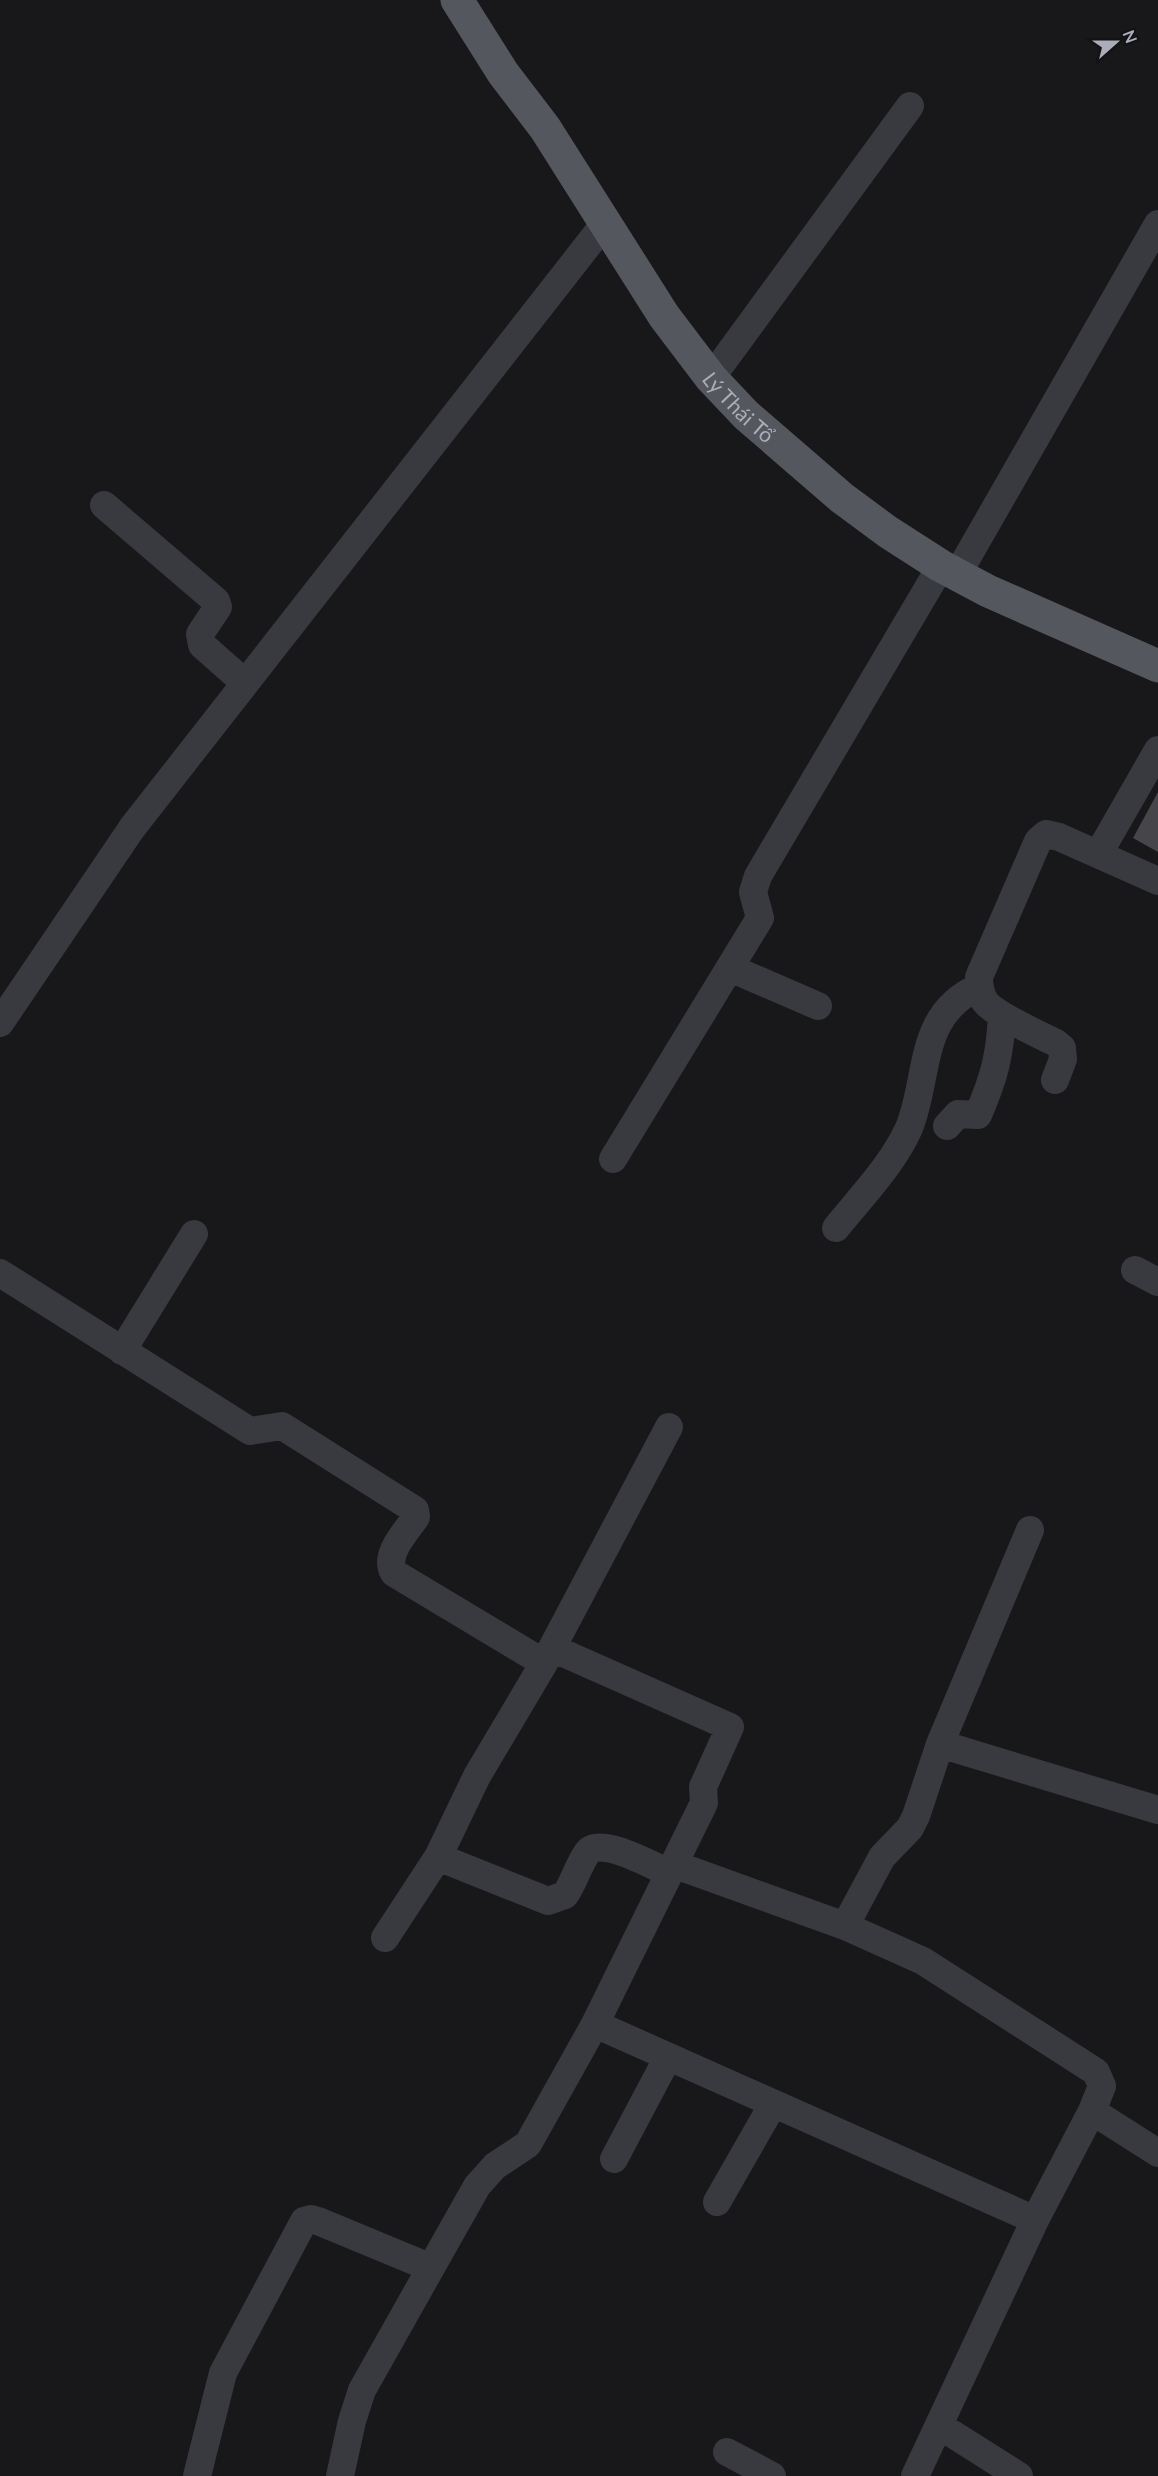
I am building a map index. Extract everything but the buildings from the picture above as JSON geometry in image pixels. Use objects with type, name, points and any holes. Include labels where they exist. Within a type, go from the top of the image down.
[{"type":"main road","name":"Lý Thái Tổ","points":[[457,0],[503,73],[545,128],[664,316],[711,378],[746,415],[842,498],[888,532],[949,571],[1158,666]]},
{"type":"street","points":[[711,378],[910,106]]},
{"type":"street","points":[[4,1007],[132,828],[606,222]]},
{"type":"street","points":[[613,1159],[760,918],[753,892],[758,876],[949,571],[1158,224]]},
{"type":"street","points":[[104,505],[216,601],[218,608],[201,634],[202,645],[245,683]]},
{"type":"street","points":[[1099,854],[1158,750]]},
{"type":"street","points":[[1055,1080],[1063,1059],[1062,1048],[1002,1015],[985,1002],[979,987],[979,977],[1041,837],[1046,834],[1053,836],[1158,881]]},
{"type":"street","points":[[730,968],[818,1006]]},
{"type":"street","points":[[836,1228],[887,1163],[908,1128],[932,1032],[964,993],[979,987]]},
{"type":"street","points":[[947,1126],[958,1114],[978,1115],[995,1076],[1001,1041],[1002,1015]]},
{"type":"street","points":[[122,1351],[194,1234]]},
{"type":"street","points":[[0,1273],[250,1431],[282,1426],[415,1509],[416,1517],[390,1557],[390,1567],[394,1573],[548,1655],[730,1727],[703,1787],[704,1803],[595,2024],[528,2144],[495,2166],[477,2186],[429,2267],[362,2390],[352,2421],[340,2476]]},
{"type":"street","points":[[385,1938],[438,1857],[477,1776],[548,1655],[669,1427]]},
{"type":"street","points":[[845,1926],[882,1857],[910,1828],[916,1816],[940,1744],[1030,1530]]},
{"type":"street","points":[[940,1744],[1158,1810]]},
{"type":"street","points":[[438,1857],[548,1901],[565,1895],[588,1851],[597,1847],[611,1847],[845,1926],[923,1961],[1096,2072],[1102,2086],[1092,2111],[1035,2220],[915,2476]]},
{"type":"street","points":[[595,2024],[1035,2220]]},
{"type":"street","points":[[614,2159],[668,2057]]},
{"type":"street","points":[[717,2202],[773,2104]]},
{"type":"street","points":[[1092,2111],[1158,2153]]},
{"type":"street","points":[[197,2476],[223,2373],[304,2221],[311,2219],[318,2221],[429,2267]]},
{"type":"street","points":[[940,2426],[1019,2476]]},
{"type":"street","points":[[727,2452],[772,2476]]}]
